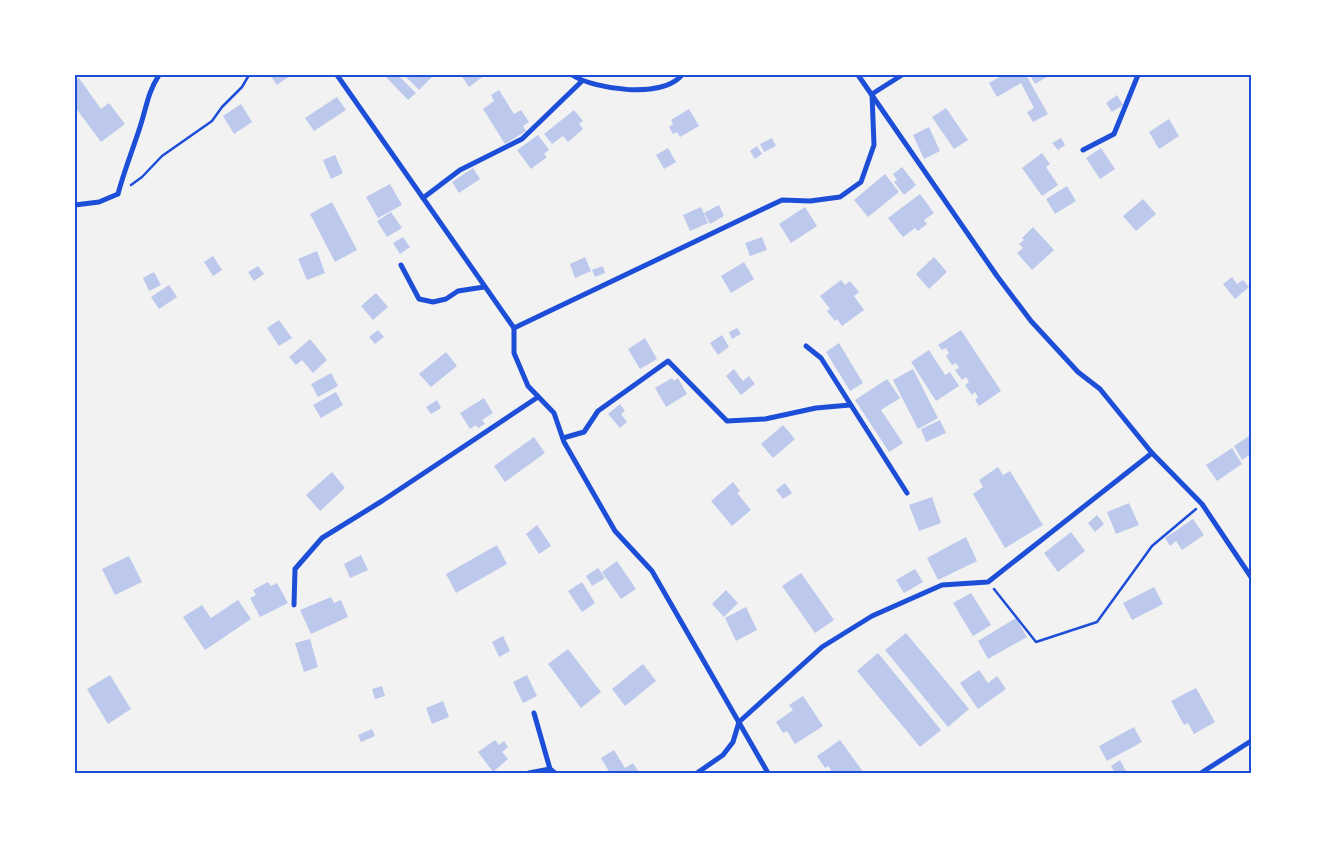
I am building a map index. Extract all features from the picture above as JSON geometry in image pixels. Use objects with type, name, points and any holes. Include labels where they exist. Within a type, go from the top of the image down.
[{"type":"street","points":[[75,205],[99,202],[118,194],[125,167],[143,119],[149,91],[159,75]]},
{"type":"street","points":[[337,75],[514,328],[514,353],[528,386],[554,413],[563,438],[615,532],[652,571],[768,773]]},
{"type":"street","points":[[572,75],[582,81],[624,89],[655,89],[676,82],[682,75]]},
{"type":"street","points":[[858,75],[997,276],[1031,320],[1078,372],[1100,389],[1152,453],[1202,504],[1251,577]]},
{"type":"street","points":[[872,94],[902,75]]},
{"type":"street","points":[[1084,150],[1114,134],[1138,75]]},
{"type":"street","points":[[423,198],[460,170],[522,139],[582,81]]},
{"type":"street","points":[[514,328],[782,200],[810,201],[840,196],[861,182],[874,145],[872,94]]},
{"type":"street","points":[[402,265],[419,299],[433,302],[446,299],[458,291],[484,287]]},
{"type":"street","points":[[806,346],[821,358],[907,493]]},
{"type":"street","points":[[563,438],[584,432],[598,411],[668,361],[726,421],[765,419],[816,408],[850,405]]},
{"type":"street","points":[[294,605],[296,569],[322,538],[382,501],[538,397]]},
{"type":"street","points":[[697,773],[723,755],[733,742],[739,722],[822,647],[872,616],[942,585],[988,582],[1152,453]]},
{"type":"street","points":[[534,713],[550,768],[555,773]]},
{"type":"street","points":[[1202,773],[1251,741]]},
{"type":"street","points":[[529,773],[550,768]]},
{"type":"path","points":[[118,194],[142,176],[162,156],[212,121],[222,107],[242,87],[249,75]]},
{"type":"path","points":[[988,582],[1036,642],[1097,622],[1152,546],[1202,504]]},
{"type":"building","points":[[270,75],[291,75],[277,85]]},
{"type":"building","points":[[384,75],[398,75],[416,93],[408,100]]},
{"type":"building","points":[[404,75],[434,75],[419,90]]},
{"type":"building","points":[[461,75],[485,75],[469,87]]},
{"type":"building","points":[[1003,75],[1026,75],[1048,114],[1033,122],[1027,112],[1034,108],[1021,83],[997,97],[989,83]]},
{"type":"building","points":[[1030,75],[1050,75],[1035,84]]},
{"type":"building","points":[[79,78],[101,109],[109,103],[125,124],[101,142],[75,107],[75,81]]},
{"type":"building","points":[[499,90],[514,114],[521,110],[529,122],[523,126],[526,131],[505,144],[483,109],[494,101],[491,95]]},
{"type":"building","points":[[1117,95],[1123,105],[1112,112],[1106,103]]},
{"type":"building","points":[[337,97],[346,110],[314,131],[305,118]]},
{"type":"building","points":[[241,104],[252,122],[234,134],[223,116]]},
{"type":"building","points":[[946,108],[968,140],[954,149],[932,117]]},
{"type":"building","points":[[689,109],[699,126],[680,137],[677,132],[673,134],[669,127],[673,124],[671,120]]},
{"type":"building","points":[[574,110],[583,121],[579,124],[583,129],[568,142],[563,136],[552,144],[544,134]]},
{"type":"building","points":[[1169,119],[1179,136],[1159,149],[1149,132]]},
{"type":"building","points":[[929,127],[940,151],[924,159],[913,135]]},
{"type":"building","points":[[538,135],[549,150],[544,154],[547,157],[531,169],[517,150]]},
{"type":"building","points":[[772,138],[776,146],[764,152],[760,144]]},
{"type":"building","points":[[1061,138],[1065,145],[1058,150],[1052,143]]},
{"type":"building","points":[[757,146],[762,154],[755,159],[750,151]]},
{"type":"building","points":[[668,148],[676,162],[664,169],[656,155]]},
{"type":"building","points":[[1101,148],[1115,169],[1100,179],[1086,158]]},
{"type":"building","points":[[1042,153],[1050,164],[1046,167],[1058,185],[1042,196],[1022,168]]},
{"type":"building","points":[[335,155],[343,173],[331,179],[323,160]]},
{"type":"building","points":[[902,167],[916,185],[904,195],[894,182],[897,180],[893,174]]},
{"type":"building","points":[[473,168],[480,179],[459,193],[452,182]]},
{"type":"building","points":[[885,174],[899,192],[868,217],[854,200]]},
{"type":"building","points":[[390,184],[402,205],[378,218],[366,197]]},
{"type":"building","points":[[1067,186],[1076,201],[1055,214],[1046,199]]},
{"type":"building","points":[[920,194],[934,213],[924,220],[927,224],[918,231],[915,228],[903,237],[888,218]]},
{"type":"building","points":[[1143,199],[1156,214],[1136,231],[1123,216]]},
{"type":"building","points":[[332,202],[357,250],[335,262],[310,214]]},
{"type":"building","points":[[719,205],[724,216],[710,224],[704,213]]},
{"type":"building","points":[[701,207],[708,223],[690,231],[683,215]]},
{"type":"building","points":[[805,207],[817,226],[791,243],[779,224]]},
{"type":"building","points":[[391,212],[402,228],[387,237],[377,221]]},
{"type":"building","points":[[1033,227],[1054,250],[1032,270],[1017,253],[1023,248],[1019,244],[1024,240],[1022,238]]},
{"type":"building","points":[[403,237],[410,247],[400,254],[393,243]]},
{"type":"building","points":[[762,237],[767,250],[750,256],[745,243]]},
{"type":"building","points":[[317,251],[325,273],[307,280],[298,259]]},
{"type":"building","points":[[213,256],[222,270],[213,276],[204,262]]},
{"type":"building","points":[[585,257],[591,271],[575,278],[570,264]]},
{"type":"building","points":[[934,257],[947,272],[929,289],[916,274]]},
{"type":"building","points":[[744,262],[754,279],[731,293],[721,276]]},
{"type":"building","points":[[258,266],[264,274],[254,281],[248,272]]},
{"type":"building","points":[[603,266],[605,273],[595,277],[592,270]]},
{"type":"building","points":[[154,272],[161,285],[149,291],[143,278]]},
{"type":"building","points":[[1232,277],[1237,284],[1243,280],[1249,287],[1235,299],[1223,284]]},
{"type":"building","points":[[841,280],[845,285],[850,281],[859,292],[854,296],[864,310],[842,326],[827,311],[830,309],[820,296]]},
{"type":"building","points":[[169,285],[177,297],[159,309],[151,297]]},
{"type":"building","points":[[376,293],[388,307],[373,320],[361,306]]},
{"type":"building","points":[[279,320],[292,338],[279,346],[267,328]]},
{"type":"building","points":[[737,328],[741,334],[732,339],[729,332]]},
{"type":"building","points":[[378,330],[384,337],[375,344],[369,337]]},
{"type":"building","points":[[961,330],[1001,391],[979,406],[975,400],[978,397],[975,392],[972,395],[965,385],[969,382],[966,377],[962,380],[955,370],[959,368],[956,363],[952,365],[946,356],[949,353],[946,348],[942,350],[938,345]]},
{"type":"building","points":[[722,335],[729,347],[718,355],[710,343]]},
{"type":"building","points":[[645,338],[657,359],[640,369],[628,349]]},
{"type":"building","points":[[310,339],[327,360],[313,373],[302,360],[296,365],[289,357]]},
{"type":"building","points":[[839,343],[863,383],[850,391],[826,352]]},
{"type":"building","points":[[929,350],[945,375],[950,372],[959,386],[936,401],[911,362]]},
{"type":"building","points":[[446,352],[457,366],[431,387],[419,374]]},
{"type":"building","points":[[734,369],[743,381],[749,376],[755,384],[741,395],[726,376]]},
{"type":"building","points":[[913,369],[938,418],[918,429],[893,380]]},
{"type":"building","points":[[331,373],[338,386],[318,397],[311,384]]},
{"type":"building","points":[[672,378],[674,381],[678,378],[687,394],[666,407],[655,388]]},
{"type":"building","points":[[887,379],[900,398],[881,410],[903,443],[889,452],[855,400]]},
{"type":"building","points":[[336,392],[343,405],[321,418],[313,405]]},
{"type":"building","points":[[484,398],[493,413],[482,420],[485,424],[478,428],[476,425],[470,429],[460,413]]},
{"type":"building","points":[[437,400],[441,408],[431,414],[426,407]]},
{"type":"building","points":[[620,404],[625,411],[621,414],[627,422],[620,428],[608,414]]},
{"type":"building","points":[[940,420],[946,433],[926,442],[921,429]]},
{"type":"building","points":[[783,425],[795,439],[773,458],[761,444]]},
{"type":"building","points":[[1249,436],[1251,454],[1242,460],[1234,446]]},
{"type":"building","points":[[534,437],[545,453],[505,482],[494,466]]},
{"type":"building","points":[[1232,448],[1242,464],[1217,481],[1206,465]]},
{"type":"building","points":[[998,467],[1003,475],[1010,471],[1043,525],[1005,548],[973,494],[983,487],[979,480]]},
{"type":"building","points":[[332,472],[345,488],[320,511],[306,495]]},
{"type":"building","points":[[733,482],[740,491],[737,493],[751,510],[732,526],[711,501]]},
{"type":"building","points":[[785,483],[792,493],[783,499],[776,490]]},
{"type":"building","points":[[932,497],[941,523],[919,531],[909,505]]},
{"type":"building","points":[[1129,503],[1139,525],[1116,534],[1107,512]]},
{"type":"building","points":[[1097,515],[1104,524],[1095,532],[1088,523]]},
{"type":"building","points":[[1193,519],[1204,535],[1182,550],[1176,541],[1170,546],[1165,538]]},
{"type":"building","points":[[537,525],[551,546],[539,554],[526,534]]},
{"type":"building","points":[[1071,532],[1085,551],[1058,572],[1044,553]]},
{"type":"building","points":[[966,537],[977,561],[938,580],[927,558]]},
{"type":"building","points":[[497,545],[507,564],[456,593],[446,574]]},
{"type":"building","points":[[361,555],[368,570],[350,578],[344,564]]},
{"type":"building","points":[[129,556],[142,582],[115,595],[102,569]]},
{"type":"building","points":[[617,561],[636,589],[621,599],[602,572]]},
{"type":"building","points":[[598,568],[605,578],[592,586],[586,576]]},
{"type":"building","points":[[915,569],[923,582],[904,593],[896,580]]},
{"type":"building","points":[[801,573],[834,620],[815,633],[782,586]]},
{"type":"building","points":[[268,582],[271,586],[277,583],[288,603],[260,617],[250,598],[256,595],[253,590]]},
{"type":"building","points":[[582,582],[595,603],[582,612],[568,591]]},
{"type":"building","points":[[1154,587],[1163,604],[1132,620],[1123,603]]},
{"type":"building","points":[[726,590],[738,603],[724,617],[712,604]]},
{"type":"building","points":[[971,593],[991,625],[973,636],[953,603]]},
{"type":"building","points":[[331,597],[334,603],[341,600],[348,617],[311,634],[300,610]]},
{"type":"building","points":[[238,600],[251,619],[205,650],[183,617],[202,605],[211,618]]},
{"type":"building","points":[[746,607],[757,630],[736,641],[725,618]]},
{"type":"building","points":[[1016,618],[1027,637],[988,659],[978,641]]},
{"type":"building","points":[[906,633],[969,709],[948,727],[885,650]]},
{"type":"building","points":[[503,636],[510,651],[499,657],[492,642]]},
{"type":"building","points":[[310,639],[318,667],[304,672],[295,643]]},
{"type":"building","points":[[568,649],[601,692],[581,708],[548,664]]},
{"type":"building","points":[[878,653],[941,730],[920,747],[857,671]]},
{"type":"building","points":[[643,664],[656,681],[625,706],[612,689]]},
{"type":"building","points":[[979,670],[988,683],[997,676],[1006,689],[978,709],[960,683]]},
{"type":"building","points":[[110,675],[131,709],[108,724],[87,689]]},
{"type":"building","points":[[527,675],[537,696],[523,703],[513,682]]},
{"type":"building","points":[[382,686],[385,696],[375,699],[372,689]]},
{"type":"building","points":[[1196,688],[1215,722],[1194,734],[1188,723],[1184,725],[1171,701]]},
{"type":"building","points":[[803,696],[823,726],[795,744],[787,731],[783,733],[776,722],[793,710],[789,705]]},
{"type":"building","points":[[443,701],[449,717],[432,724],[426,708]]},
{"type":"building","points":[[1134,727],[1142,742],[1107,761],[1099,746]]},
{"type":"building","points":[[372,729],[375,736],[361,742],[358,735]]},
{"type":"building","points":[[495,740],[499,745],[504,741],[508,747],[502,752],[508,759],[493,772],[478,752]]},
{"type":"building","points":[[840,740],[864,773],[826,773],[831,770],[828,766],[825,768],[817,756]]},
{"type":"building","points":[[614,750],[625,768],[633,763],[638,771],[610,773],[601,758]]},
{"type":"building","points":[[1120,760],[1127,773],[1115,773],[1111,766]]}]
